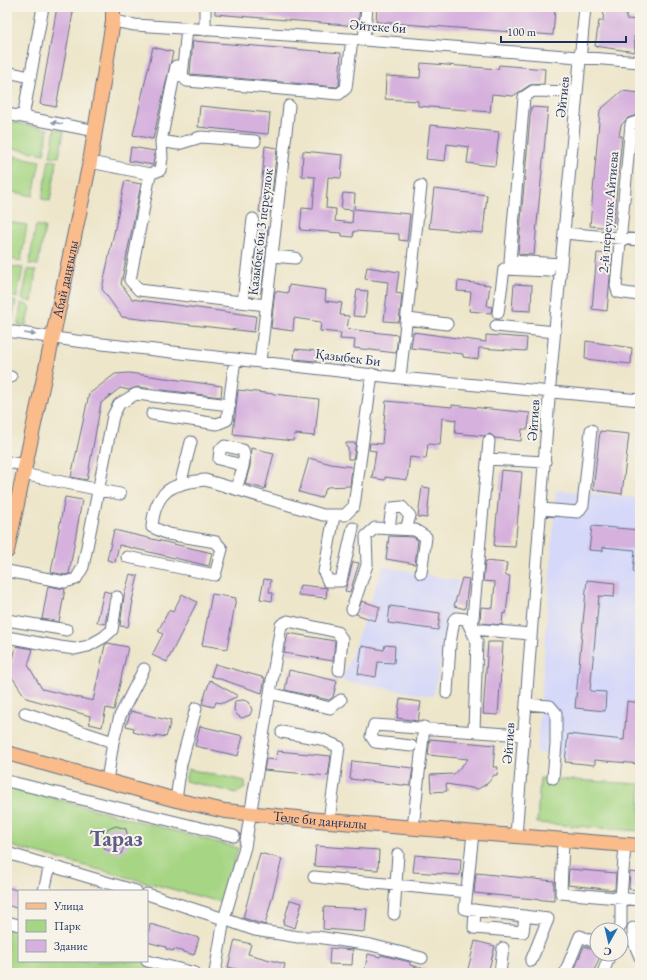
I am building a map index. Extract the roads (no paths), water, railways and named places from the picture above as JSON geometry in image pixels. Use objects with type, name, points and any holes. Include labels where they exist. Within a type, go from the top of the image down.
[{"type":"main road","name":"Абай даңғылы","points":[[7,550],[90,162],[113,22],[113,7]]},
{"type":"main road","name":"Төле би даңғылы","points":[[7,753],[176,800],[225,811],[329,821],[640,846]]},
{"type":"street","points":[[23,117],[43,7]]},
{"type":"street","points":[[206,7],[206,30]]},
{"type":"street","points":[[364,40],[367,7]]},
{"type":"street","name":"Әйтиев","points":[[516,836],[560,268],[586,7]]},
{"type":"street","name":"Әйтеке би","points":[[113,22],[187,29],[352,39],[640,62]]},
{"type":"street","points":[[187,29],[182,76],[187,81],[339,94],[346,88],[352,39]]},
{"type":"street","points":[[90,162],[150,174],[160,170],[162,141],[176,66]]},
{"type":"street","points":[[7,72],[30,77]]},
{"type":"street","points":[[560,268],[510,262],[524,98],[533,90],[577,92]]},
{"type":"street","name":"Казыбек би 3 переулок","points":[[260,362],[289,106]]},
{"type":"street","points":[[7,114],[96,131]]},
{"type":"street","name":"2-й переулок Айтиева","points":[[639,295],[618,292],[616,286],[631,124],[640,121]]},
{"type":"street","points":[[162,141],[178,144],[201,137],[255,140]]},
{"type":"street","points":[[150,174],[130,280],[140,290],[266,305]]},
{"type":"street","points":[[400,378],[408,319],[421,186]]},
{"type":"street","points":[[243,302],[253,219]]},
{"type":"street","points":[[564,233],[640,240]]},
{"type":"street","points":[[272,256],[295,258]]},
{"type":"street","points":[[498,313],[504,270],[560,268]]},
{"type":"street","points":[[408,319],[447,324]]},
{"type":"street","points":[[496,326],[555,332]]},
{"type":"street","name":"Қазыбек Би","points":[[7,331],[53,338],[400,378],[640,400]]},
{"type":"street","points":[[152,414],[217,424],[227,420],[235,359]]},
{"type":"street","points":[[353,528],[341,581],[328,581],[324,572],[340,516],[354,506],[372,374]]},
{"type":"street","points":[[7,572],[65,582],[76,579],[83,567],[113,416],[119,404],[136,394],[230,405]]},
{"type":"street","points":[[541,509],[578,512],[583,505],[590,430]]},
{"type":"street","points":[[472,629],[489,441]]},
{"type":"street","points":[[180,484],[191,442]]},
{"type":"street","points":[[488,459],[545,462]]},
{"type":"street","points":[[7,462],[24,470],[120,494]]},
{"type":"street","points":[[236,489],[242,465]]},
{"type":"street","points":[[127,557],[215,575],[222,549],[216,542],[168,534],[152,527],[153,515],[157,504],[170,488],[180,484],[205,480],[323,515],[340,516],[353,528],[366,536]]},
{"type":"street","points":[[389,527],[392,508],[402,508],[410,516],[406,529]]},
{"type":"street","points":[[366,536],[376,528],[389,527],[414,530],[426,537],[421,573]]},
{"type":"street","points":[[352,609],[368,565],[366,536]]},
{"type":"street","points":[[329,551],[349,548]]},
{"type":"street","points":[[7,637],[75,649],[88,646],[104,637],[112,630],[117,597]]},
{"type":"street","points":[[447,693],[450,644],[454,620],[456,618],[466,619],[477,642],[474,731]]},
{"type":"street","points":[[7,620],[67,630]]},
{"type":"street","points":[[215,973],[224,919],[245,847],[281,625],[288,621],[337,632],[342,640],[339,670]]},
{"type":"street","points":[[472,629],[531,634]]},
{"type":"street","points":[[107,781],[113,742],[120,716],[144,669]]},
{"type":"street","points":[[270,693],[330,708],[341,700]]},
{"type":"street","points":[[526,704],[550,706],[556,713],[556,744],[553,778]]},
{"type":"street","points":[[176,800],[181,764],[196,708]]},
{"type":"street","points":[[25,713],[113,742]]},
{"type":"street","points":[[411,746],[375,742],[371,736],[374,725],[424,727],[523,735]]},
{"type":"street","points":[[413,828],[424,727]]},
{"type":"street","points":[[282,732],[321,739],[339,747],[329,821]]},
{"type":"street","points":[[7,781],[234,836]]},
{"type":"street","points":[[473,833],[466,909],[548,919],[531,961]]},
{"type":"street","points":[[562,840],[561,893],[640,900]]},
{"type":"street","points":[[619,922],[625,845]]},
{"type":"street","points":[[7,853],[133,890]]},
{"type":"street","points":[[394,914],[398,854]]},
{"type":"street","points":[[44,890],[50,865]]},
{"type":"street","points":[[314,877],[467,892]]},
{"type":"street","points":[[148,898],[224,919],[255,930],[298,937],[318,937],[371,945],[422,958]]},
{"type":"street","points":[[475,910],[474,928],[523,932],[525,916]]},
{"type":"street","points":[[7,922],[18,925]]},
{"type":"street","points":[[637,929],[633,940],[640,957]]},
{"type":"street","points":[[565,973],[580,936],[589,940]]},
{"type":"street","points":[[500,973],[503,948]]},
{"type":"street","points":[[148,961],[195,973]]},
{"type":"street","points":[[603,973],[607,962]]},
{"type":"district","name":"Тараз","points":[[116,838]]}]
